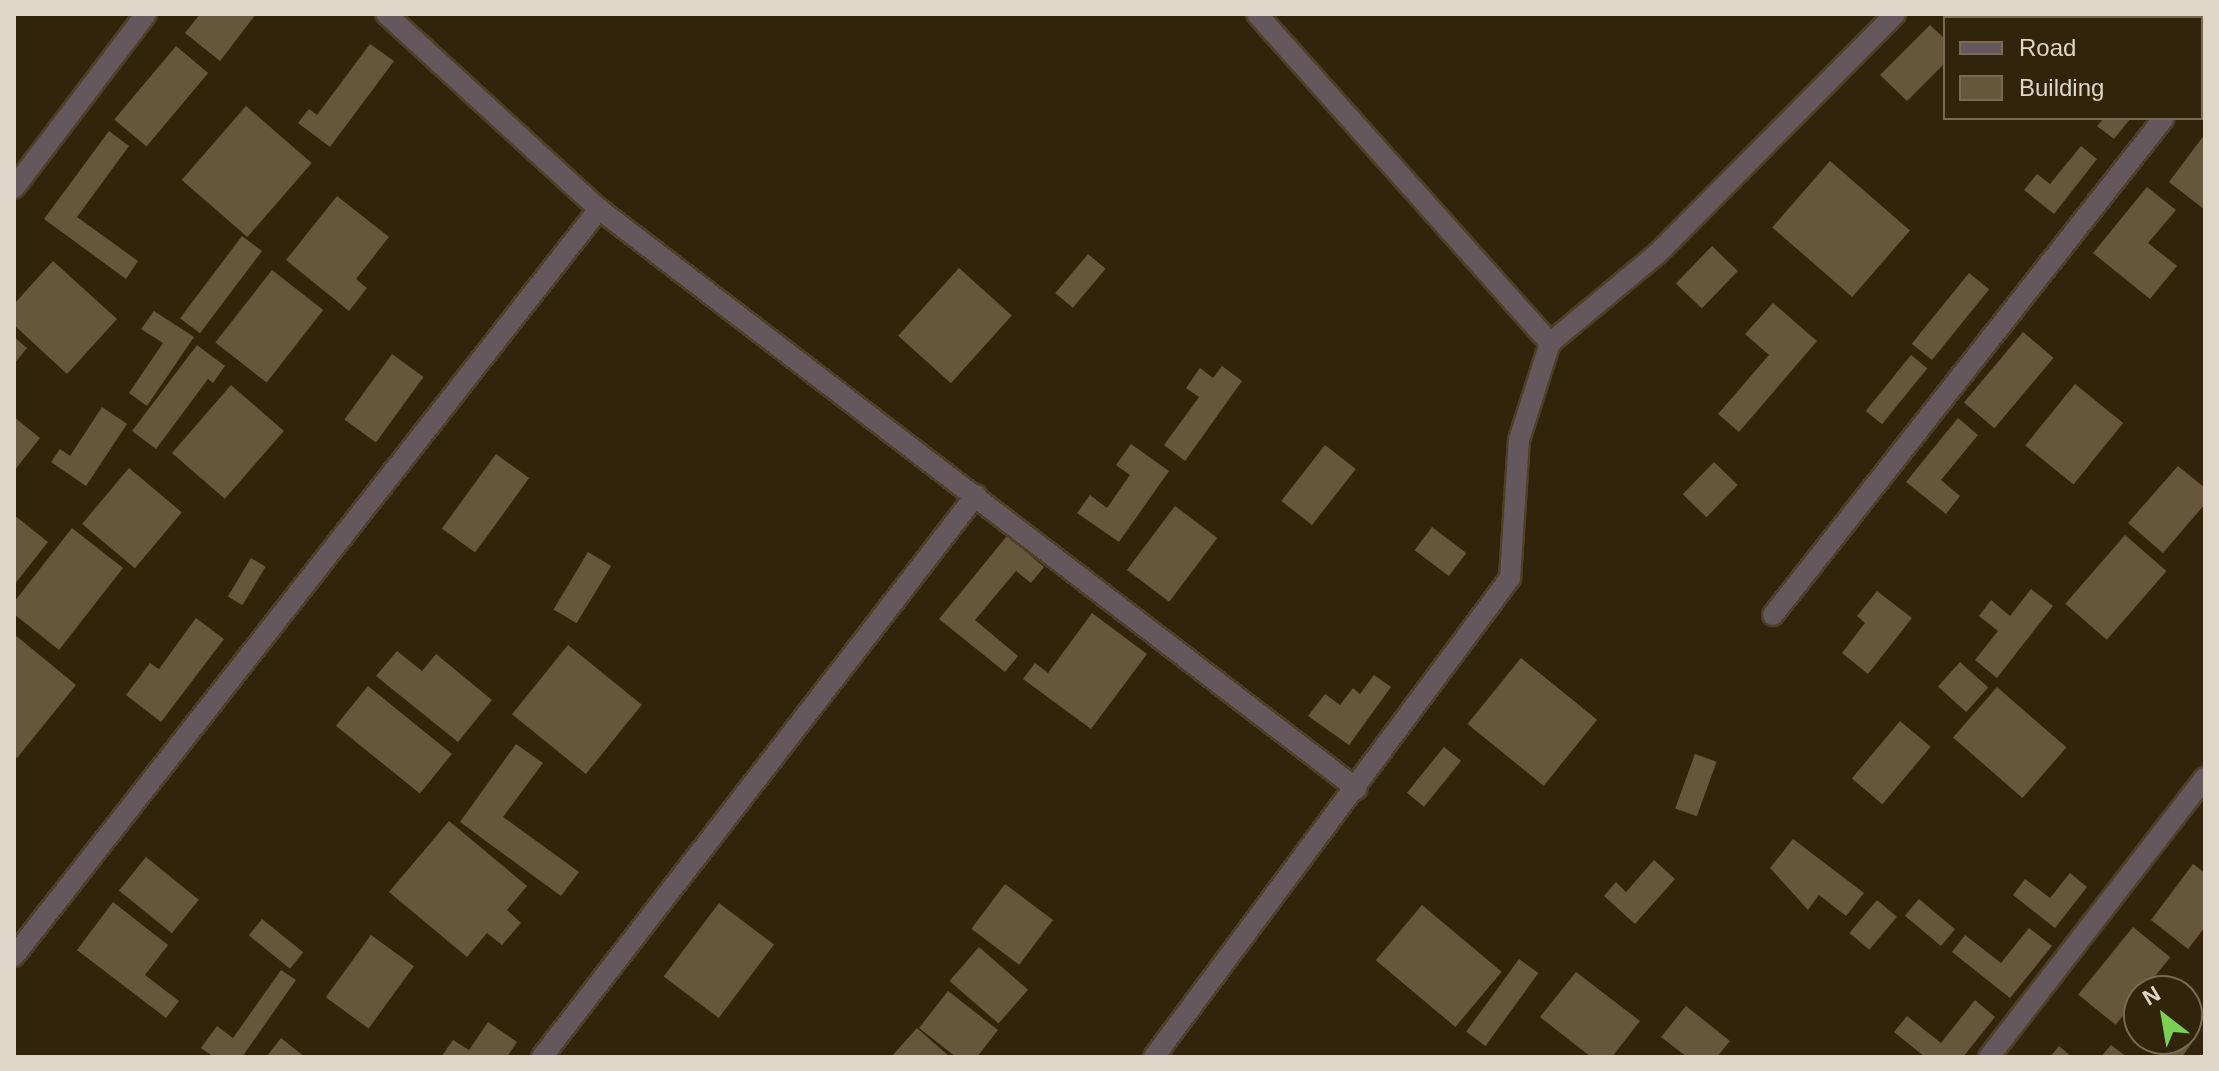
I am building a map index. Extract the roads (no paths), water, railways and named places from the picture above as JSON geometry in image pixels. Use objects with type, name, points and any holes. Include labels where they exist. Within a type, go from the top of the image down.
[{"type":"street","points":[[14,188],[146,14]]},
{"type":"street","points":[[386,14],[599,209],[1357,789]]},
{"type":"street","points":[[1257,14],[1550,343]]},
{"type":"street","points":[[1154,1057],[1357,789],[1510,578],[1519,440],[1550,343],[1657,254],[1895,14]]},
{"type":"street","points":[[1773,615],[2162,120]]},
{"type":"street","points":[[14,956],[599,209]]},
{"type":"street","points":[[542,1057],[976,495]]},
{"type":"street","points":[[1989,1057],[2205,778]]}]
